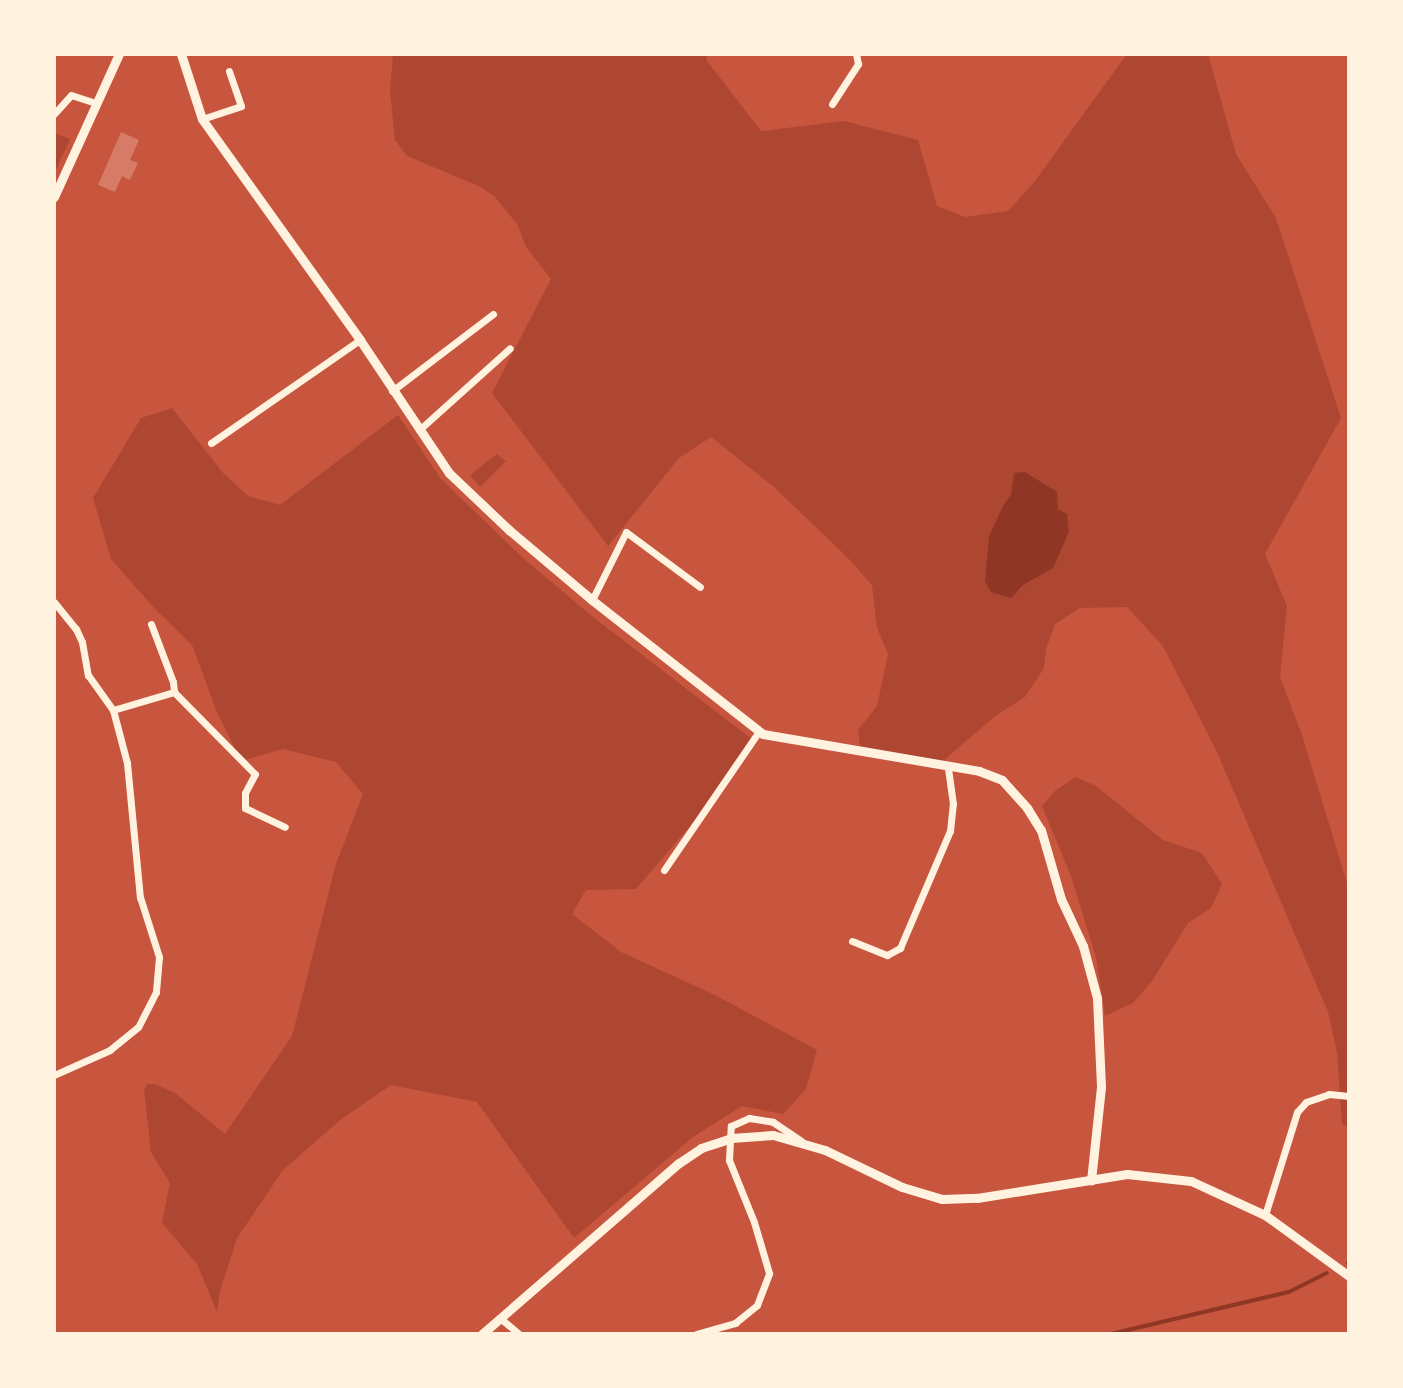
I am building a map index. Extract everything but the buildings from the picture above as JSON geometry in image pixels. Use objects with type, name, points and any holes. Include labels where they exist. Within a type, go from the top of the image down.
[{"type":"street","points":[[54,197],[119,54]]},
{"type":"street","points":[[181,54],[202,119],[360,340],[449,473],[509,530],[592,600],[759,731],[979,771],[1002,780],[1027,808],[1041,830],[1061,899],[1083,946],[1097,998],[1101,1087],[1091,1180]]},
{"type":"street","points":[[832,104],[858,64],[856,54]]},
{"type":"street","points":[[202,119],[240,106],[229,71]]},
{"type":"street","points":[[54,114],[71,95],[96,103]]},
{"type":"street","points":[[392,391],[493,314]]},
{"type":"street","points":[[211,443],[360,340]]},
{"type":"street","points":[[419,430],[510,348]]},
{"type":"street","points":[[592,600],[626,532],[699,587]]},
{"type":"street","points":[[54,602],[76,629],[82,642],[88,675],[113,710],[127,763],[140,897],[159,957],[156,992],[138,1027],[110,1050],[54,1075]]},
{"type":"street","points":[[151,624],[173,682],[174,692],[255,774],[244,793],[245,808],[285,827]]},
{"type":"street","points":[[113,710],[174,692]]},
{"type":"street","points":[[664,870],[759,731]]},
{"type":"street","points":[[852,942],[887,955],[900,948],[950,831],[953,804],[948,767]]},
{"type":"street","points":[[1265,1215],[1297,1112],[1306,1102],[1329,1094],[1349,1096]]},
{"type":"street","points":[[696,1334],[735,1323],[757,1305],[769,1273],[754,1222],[729,1160],[732,1126],[749,1118],[773,1122],[803,1142],[902,1187],[942,1199],[977,1198],[1127,1174],[1191,1181],[1265,1215],[1349,1276]]},
{"type":"street","points":[[482,1334],[679,1163],[701,1148],[731,1138],[773,1135],[803,1142]]},
{"type":"street","points":[[500,1318],[519,1334]]},
{"type":"shaded area","points":[[393,54],[706,54],[707,61],[761,131],[844,121],[918,140],[937,206],[965,217],[1008,211],[1035,181],[1127,54],[1208,54],[1236,154],[1276,218],[1341,418],[1265,554],[1287,606],[1280,677],[1303,738],[1349,890],[1349,1128],[1342,1124],[1337,1053],[1328,1012],[1217,752],[1163,646],[1127,607],[1080,608],[1055,624],[1046,649],[1044,668],[1025,697],[995,716],[943,761],[860,746],[858,730],[877,706],[888,654],[877,628],[872,585],[847,557],[774,487],[711,437],[679,458],[608,546],[492,393],[551,279],[526,247],[517,224],[495,197],[481,187],[407,156],[395,140],[390,91]]},
{"type":"shaded area","points":[[54,133],[70,139],[54,174]]},
{"type":"shaded area","points":[[172,408],[223,473],[248,496],[280,505],[398,415],[441,479],[524,559],[593,617],[753,740],[714,798],[636,889],[586,890],[572,914],[621,952],[715,995],[817,1050],[806,1089],[783,1114],[742,1106],[693,1137],[574,1238],[477,1102],[391,1085],[340,1120],[283,1170],[237,1238],[220,1291],[217,1312],[197,1264],[162,1223],[170,1183],[151,1152],[144,1090],[147,1084],[155,1084],[175,1093],[225,1134],[292,1036],[336,864],[363,794],[336,762],[283,749],[241,761],[217,712],[192,645],[154,608],[111,559],[93,498],[141,418]]},
{"type":"shaded area","points":[[497,454],[506,461],[480,487],[470,475]]},
{"type":"shaded area","points":[[1025,472],[1057,492],[1058,509],[1067,514],[1069,532],[1053,568],[1023,585],[1011,598],[991,592],[985,581],[989,536],[1011,495],[1014,473]]},
{"type":"shaded area","points":[[1076,777],[1096,786],[1163,840],[1202,853],[1222,884],[1211,908],[1188,923],[1152,981],[1133,1003],[1105,1016],[1096,957],[1071,876],[1042,806],[1056,790]]},
{"type":"waterway","points":[[1111,1334],[1289,1292],[1327,1273]]}]
